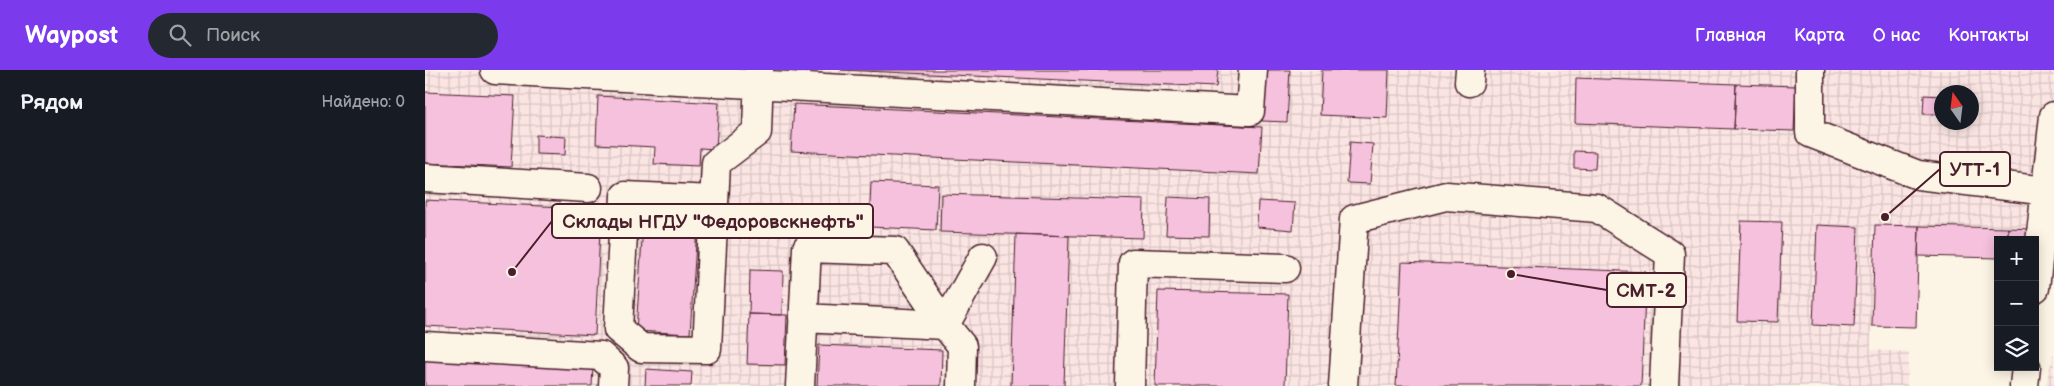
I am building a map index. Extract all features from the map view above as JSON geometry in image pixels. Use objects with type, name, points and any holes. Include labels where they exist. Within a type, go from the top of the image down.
[{"type":"lane","points":[[495,70],[759,77],[1251,110],[1253,70]]},
{"type":"lane","points":[[1810,70],[1811,133],[1919,175],[2050,192]]},
{"type":"lane","points":[[714,200],[625,196],[618,329],[641,348],[707,349],[714,200],[715,163],[757,132],[759,77]]},
{"type":"lane","points":[[2036,281],[2050,192],[2054,116]]},
{"type":"lane","points":[[425,178],[588,188]]},
{"type":"lane","points":[[1343,386],[1354,219],[1446,196],[1597,208],[1670,254],[1664,386]]},
{"type":"lane","points":[[800,386],[807,248],[895,251],[945,325],[962,346],[961,386]]},
{"type":"lane","points":[[945,325],[983,257]]},
{"type":"lane","points":[[1130,386],[1133,263],[1285,268]]},
{"type":"lane","points":[[803,318],[945,325]]},
{"type":"lane","points":[[425,346],[601,356],[614,368],[613,386]]},
{"type":"lane","points":[[2024,386],[2026,371]]},
{"type":"shaded area","points":[[425,70],[2054,70],[2054,230],[1875,225],[1871,350],[1909,352],[1907,386],[425,386]]},
{"type":"shaded area","points":[[2054,352],[2054,386],[2045,386]]},
{"type":"building","points":[[841,70],[1218,70],[1216,87]]},
{"type":"building","points":[[1264,70],[1290,70],[1287,122],[1262,121]]},
{"type":"building","points":[[1322,70],[1389,70],[1387,118],[1320,115]]},
{"type":"building","points":[[1576,78],[1736,84],[1734,129],[1575,123]]},
{"type":"building","points":[[1736,84],[1796,86],[1794,131],[1734,129]]},
{"type":"building","points":[[425,92],[515,96],[511,167],[425,163]]},
{"type":"building","points":[[1924,95],[1934,96],[1934,114],[1923,114]]},
{"type":"building","points":[[598,96],[719,103],[716,149],[700,148],[699,166],[654,164],[655,147],[596,144]]},
{"type":"building","points":[[794,104],[1262,127],[1259,174],[791,151]]},
{"type":"building","points":[[536,135],[566,137],[565,155],[536,154]]},
{"type":"building","points":[[1350,142],[1373,144],[1370,184],[1347,183]]},
{"type":"building","points":[[1574,151],[1596,152],[1595,169],[1574,168]]},
{"type":"building","points":[[871,182],[938,185],[936,230],[869,227]]},
{"type":"building","points":[[941,194],[1144,200],[1143,238],[940,232]]},
{"type":"building","points":[[1168,197],[1210,199],[1209,236],[1166,235]]},
{"type":"building","points":[[425,200],[601,209],[595,335],[425,326]]},
{"type":"building","points":[[1258,201],[1295,203],[1293,230],[1257,227]]},
{"type":"building","points":[[1741,221],[1782,222],[1778,322],[1737,321]]},
{"type":"building","points":[[643,225],[697,228],[690,334],[636,331]]},
{"type":"building","points":[[1817,225],[1858,227],[1854,327],[1813,325]]},
{"type":"building","points":[[1875,225],[1919,226],[1916,327],[1872,326]]},
{"type":"building","points":[[1919,226],[2008,228],[2008,236],[1994,236],[1994,258],[1918,256]]},
{"type":"building","points":[[2008,228],[2054,230],[2054,265],[2039,265],[2039,236],[2008,236]]},
{"type":"building","points":[[1016,234],[1069,236],[1064,386],[1011,386]]},
{"type":"building","points":[[1402,262],[1646,272],[1641,386],[1396,386]]},
{"type":"building","points":[[750,270],[783,271],[782,315],[749,314]]},
{"type":"building","points":[[1158,291],[1288,294],[1285,386],[1155,386]]},
{"type":"building","points":[[749,314],[787,315],[785,365],[747,364]]},
{"type":"building","points":[[819,345],[942,350],[941,386],[817,386]]},
{"type":"building","points":[[425,357],[593,366],[592,386],[425,386]]},
{"type":"building","points":[[646,369],[692,372],[691,386],[645,386]]},
{"type":"place","name":"УТТ-1","points":[[1885,217]]},
{"type":"place","name":"Склады НГДУ \"Федоровскнефть\"","points":[[512,272]]},
{"type":"place","name":"СМТ-2","points":[[1511,274]]}]
